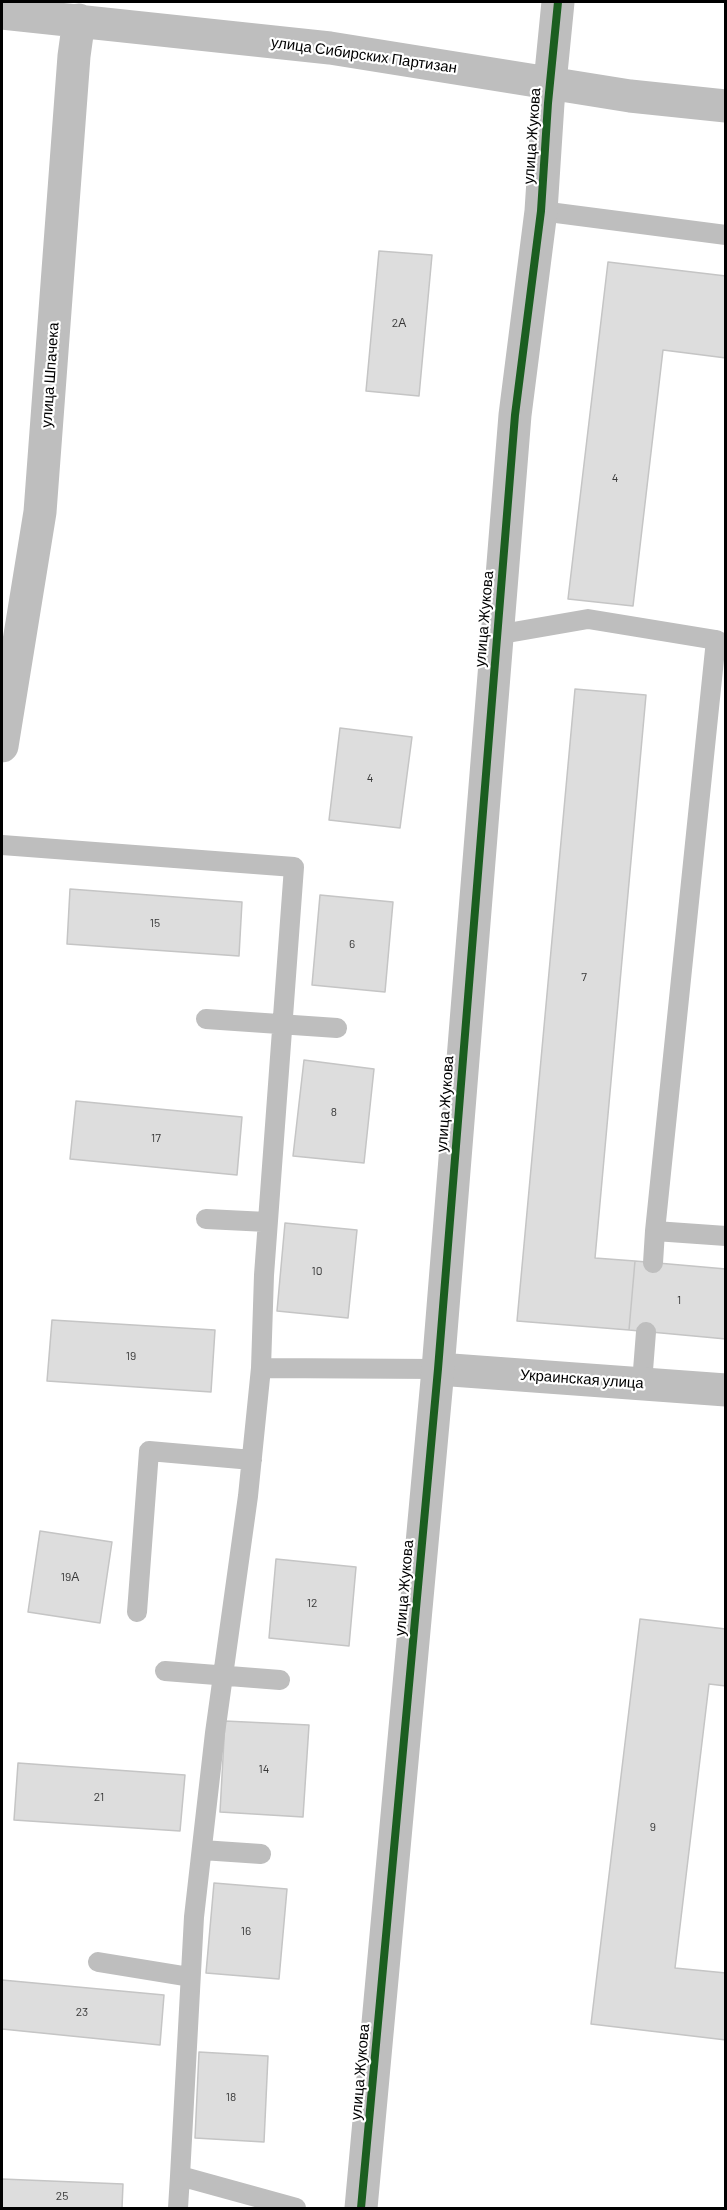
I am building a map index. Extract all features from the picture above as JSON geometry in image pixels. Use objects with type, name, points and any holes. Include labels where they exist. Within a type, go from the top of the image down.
[{"type":"street","name":"улица Жукова","points":[[361,2208],[438,1369],[515,415],[541,211],[558,2]]},
{"type":"street","name":"улица Сибирских Партизан","points":[[2,13],[80,11],[630,96],[726,106]]},
{"type":"street","name":"улица Шпачека","points":[[2,746],[40,513],[74,56],[80,11]]},
{"type":"street","name":"Украинская улица","points":[[438,1369],[726,1390]]},
{"type":"lane","points":[[541,211],[726,235]]},
{"type":"lane","points":[[496,635],[588,619],[721,643],[653,1263]]},
{"type":"lane","points":[[2,845],[294,867],[267,1222],[261,1368],[252,1460],[194,1917],[178,2208]]},
{"type":"lane","points":[[206,1019],[337,1028]]},
{"type":"lane","points":[[206,1219],[267,1222]]},
{"type":"lane","points":[[655,1230],[726,1236]]},
{"type":"lane","points":[[642,1383],[646,1332]]},
{"type":"lane","points":[[261,1368],[438,1369]]},
{"type":"lane","points":[[137,1612],[149,1451],[252,1460]]},
{"type":"lane","points":[[165,1671],[279,1680]]},
{"type":"lane","points":[[202,1850],[261,1854]]},
{"type":"lane","points":[[98,1962],[190,1977]]},
{"type":"lane","points":[[180,2176],[296,2208]]},
{"type":"building","points":[[379,251],[432,255],[419,396],[366,391]]},
{"type":"building","points":[[608,262],[726,276],[726,358],[663,350],[633,606],[568,599]]},
{"type":"building","points":[[575,689],[646,695],[595,1258],[635,1261],[629,1330],[517,1321]]},
{"type":"building","points":[[340,728],[412,737],[400,828],[329,820]]},
{"type":"building","points":[[70,889],[242,902],[239,956],[67,944]]},
{"type":"building","points":[[320,895],[393,902],[385,992],[312,985]]},
{"type":"building","points":[[304,1060],[374,1069],[364,1163],[293,1156]]},
{"type":"building","points":[[76,1101],[242,1117],[237,1175],[70,1159]]},
{"type":"building","points":[[285,1223],[357,1230],[348,1318],[277,1311]]},
{"type":"building","points":[[635,1261],[726,1269],[726,1339],[629,1330]]},
{"type":"building","points":[[52,1320],[215,1330],[211,1392],[47,1381]]},
{"type":"building","points":[[40,1531],[112,1542],[100,1623],[28,1612]]},
{"type":"building","points":[[276,1559],[356,1567],[349,1646],[269,1638]]},
{"type":"building","points":[[640,1619],[726,1629],[726,1686],[709,1684],[675,1968],[726,1973],[726,2040],[591,2024]]},
{"type":"building","points":[[225,1721],[309,1725],[303,1817],[220,1812]]},
{"type":"building","points":[[18,1763],[185,1775],[180,1831],[14,1820]]},
{"type":"building","points":[[214,1883],[287,1889],[279,1979],[206,1973]]},
{"type":"building","points":[[2,1980],[164,1995],[160,2045],[2,2029]]},
{"type":"building","points":[[199,2052],[268,2056],[264,2142],[195,2138]]},
{"type":"building","points":[[2,2179],[123,2184],[122,2208],[2,2208]]},
{"type":"cycle path","points":[[361,2208],[438,1369],[515,415],[541,211],[558,2]]}]
